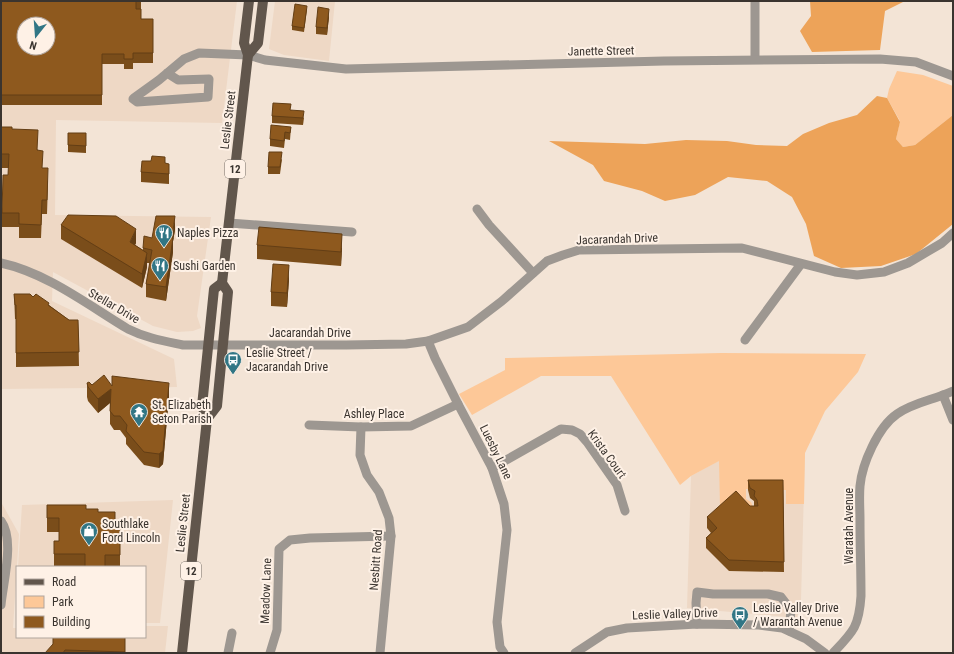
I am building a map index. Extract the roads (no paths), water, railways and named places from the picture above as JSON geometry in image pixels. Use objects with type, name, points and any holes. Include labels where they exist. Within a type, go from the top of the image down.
[{"type":"main road","name":"Leslie Street","points":[[207,419],[217,406],[228,292],[222,283],[248,55],[244,42],[249,1]]},
{"type":"main road","name":"Leslie Street","points":[[248,55],[258,43],[263,1]]},
{"type":"main road","name":"Leslie Street","points":[[182,653],[207,419],[202,406],[214,289],[222,283]]},
{"type":"street","points":[[755,1],[755,60]]},
{"type":"street","name":"Janette Street","points":[[167,73],[178,80],[209,79],[208,97],[137,102],[133,100],[184,59],[199,53],[248,55],[265,60],[346,69],[755,60],[880,59],[916,62],[953,76]]},
{"type":"street","points":[[477,209],[489,225],[533,273]]},
{"type":"street","points":[[229,223],[352,232]]},
{"type":"street","name":"Jacarandah Drive","points":[[223,345],[346,346],[406,344],[428,341],[468,327],[502,301],[547,262],[579,250],[742,248],[835,272],[857,275],[884,272],[908,263],[921,257],[942,243],[953,233]]},
{"type":"street","name":"Stellar Drive","points":[[1,262],[50,281],[141,335],[183,345],[223,345]]},
{"type":"street","points":[[746,340],[801,264]]},
{"type":"street","name":"Luesby Lane","points":[[428,341],[434,358],[492,468],[504,504],[507,530],[497,622],[500,647],[504,653]]},
{"type":"street","name":"Waratah Avenue","points":[[833,653],[852,632],[860,612],[862,596],[860,485],[865,466],[874,444],[886,424],[895,415],[910,406],[944,396],[953,391]]},
{"type":"street","points":[[944,396],[953,420]]},
{"type":"street","name":"Ashley Place","points":[[309,425],[361,427],[411,426],[458,404]]},
{"type":"street","name":"Nesbitt Road","points":[[361,427],[360,455],[367,475],[379,492],[389,518],[391,536],[380,653]]},
{"type":"street","name":"Krista Court","points":[[492,468],[561,429],[572,430],[580,434],[587,442],[617,485],[625,511]]},
{"type":"street","points":[[1,522],[6,533],[9,547],[1,605]]},
{"type":"street","name":"Meadow Lane","points":[[270,653],[277,630],[279,549],[283,545],[290,540],[310,538],[391,536]]},
{"type":"street","points":[[697,624],[697,592],[713,594],[768,594],[781,597],[791,610],[789,631]]},
{"type":"street","name":"Leslie Valley Drive","points":[[574,653],[607,632],[627,628],[697,624],[759,625],[782,628],[806,639],[825,653]]},
{"type":"street","points":[[228,653],[232,633]]},
{"type":"place","name":"Naples Pizza","points":[[164,248]]},
{"type":"place","name":"Sushi Garden","points":[[160,281]]},
{"type":"place","name":"Leslie Street / Jacarandah Drive","points":[[233,375]]},
{"type":"place","name":"St. Elizabeth Seton Parish","points":[[139,427]]},
{"type":"place","name":"Southlake Ford Lincoln","points":[[89,546]]},
{"type":"place","name":"Leslie Valley Drive / Warantah Avenue","points":[[740,630]]}]
